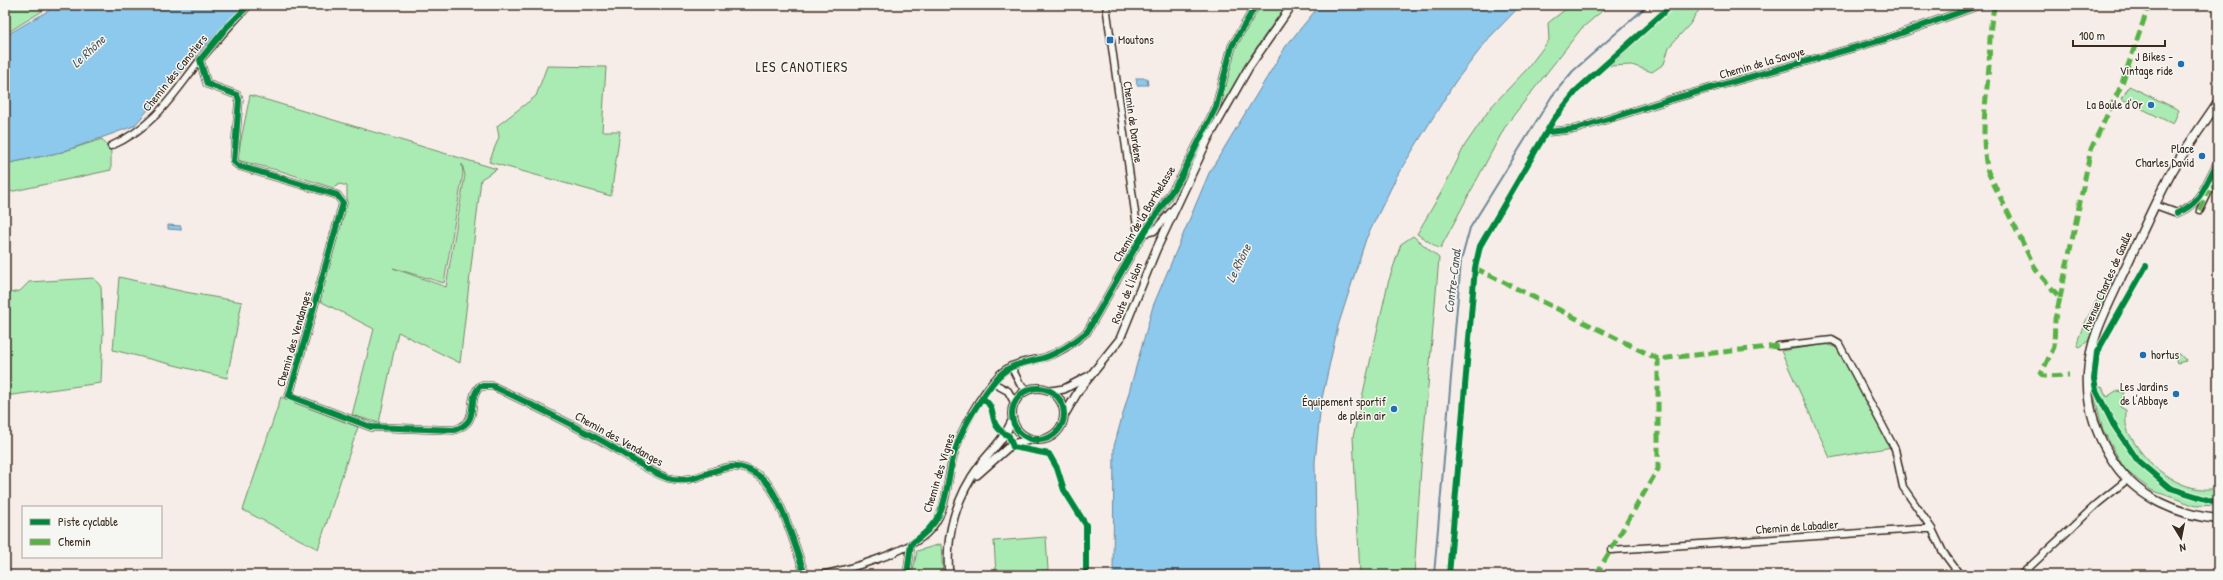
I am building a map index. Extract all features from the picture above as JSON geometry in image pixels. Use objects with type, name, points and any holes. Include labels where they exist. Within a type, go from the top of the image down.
[{"type":"main road","name":"Avenue Charles de Gaulle","points":[[2218,102],[2178,161],[2155,205],[2103,317],[2092,345],[2089,362],[2088,399],[2096,431],[2109,456],[2128,479],[2139,489],[2164,505],[2189,514],[2218,519]]},
{"type":"street","name":"Chemin des Canotiers","points":[[111,146],[136,132],[161,112],[226,28],[249,5]]},
{"type":"street","name":"Chemin de Dardene","points":[[1106,5],[1139,241]]},
{"type":"street","name":"Chemin de la Barthelasse","points":[[993,383],[1011,366],[1048,356],[1078,340],[1087,332],[1139,241],[1173,191],[1216,106],[1232,46],[1256,5]]},
{"type":"street","name":"Route de l'Islon","points":[[1065,414],[1090,375],[1111,352],[1120,339],[1176,206],[1208,139],[1232,95],[1273,31],[1292,5]]},
{"type":"street","name":"Chemin de la Savoye","points":[[1548,132],[1576,129],[1665,101],[1885,39],[1980,5]]},
{"type":"street","name":"Chemin des Vendanges","points":[[200,60],[207,84],[237,95],[239,100],[234,162],[240,166],[337,195],[343,203],[289,396],[371,427],[454,430],[467,424],[470,419],[476,391],[480,386],[493,386],[604,442],[664,477],[684,480],[730,466],[746,468],[763,479],[774,493],[805,575]]},
{"type":"street","points":[[2155,205],[2177,213],[2190,207],[2198,200],[2218,162]]},
{"type":"street","points":[[2200,210],[2211,186],[2210,176]]},
{"type":"street","points":[[1145,233],[1154,231],[1176,206]]},
{"type":"street","points":[[1778,346],[1832,340],[1839,344],[1895,449],[1903,487],[1932,529],[1943,552],[1960,575]]},
{"type":"street","points":[[1011,366],[1020,384],[1028,390]]},
{"type":"street","name":"Route de l'Islon","points":[[1050,390],[1064,389],[1090,375]]},
{"type":"street","points":[[949,575],[948,538],[955,511],[979,467],[1000,443],[1012,421],[1014,402],[1008,391],[993,383]]},
{"type":"street","name":"Chemin des Vignes","points":[[821,575],[845,569],[912,544],[928,533],[941,512],[954,454],[962,434],[993,383]]},
{"type":"street","points":[[970,482],[1005,450],[1016,443],[1047,439],[1055,435],[1062,425],[1065,414],[1061,400],[1050,390],[1035,388],[1028,390],[1022,393],[1014,402]]},
{"type":"street","points":[[1012,421],[1022,436],[1030,440]]},
{"type":"street","points":[[2021,575],[2097,504],[2128,479]]},
{"type":"street","name":"Chemin de Labadier","points":[[1611,550],[1932,529]]},
{"type":"street","points":[[907,575],[912,544]]},
{"type":"green space","points":[[52,5],[5,34],[5,6]]},
{"type":"green space","points":[[1260,5],[1286,5],[1252,54],[1220,109],[1235,44]]},
{"type":"green space","points":[[1571,5],[1609,5],[1581,29],[1506,125],[1440,249],[1417,234],[1442,191],[1465,145],[1491,107],[1527,69],[1549,40],[1548,23]]},
{"type":"green space","points":[[1675,5],[1705,5],[1699,10],[1690,24],[1669,47],[1664,64],[1652,72],[1632,65],[1610,66]]},
{"type":"green space","points":[[547,66],[606,67],[602,131],[620,131],[611,196],[489,162],[499,137],[497,126],[536,96]]},
{"type":"green space","name":"La Boule d'Or","points":[[2129,86],[2179,110],[2173,124],[2122,99]]},
{"type":"green space","points":[[250,95],[497,169],[481,179],[460,363],[398,332],[379,423],[352,415],[374,329],[320,301],[347,199],[347,186],[340,184],[333,188],[281,171],[237,160]],"holes":[[[462,164],[465,175],[446,287],[393,268],[444,283],[463,174]]]},
{"type":"green space","points":[[102,139],[111,152],[111,170],[5,193],[5,164],[62,152]]},
{"type":"green space","points":[[1413,236],[1439,258],[1421,467],[1414,575],[1360,575],[1353,437],[1388,283],[1401,244]]},
{"type":"green space","points":[[119,277],[185,292],[242,302],[227,378],[113,350]]},
{"type":"green space","points":[[94,278],[101,287],[103,333],[101,383],[5,396],[5,294],[20,291],[29,282]]},
{"type":"green space","points":[[2110,281],[2113,287],[2088,341],[2080,347],[2078,346],[2078,341],[2084,325],[2106,283]]},
{"type":"green space","points":[[1826,344],[1837,348],[1892,447],[1830,458],[1781,351]]},
{"type":"green space","points":[[2174,353],[2180,354],[2186,361],[2177,363]]},
{"type":"green space","points":[[2102,387],[2107,397],[2116,391],[2124,392],[2120,407],[2126,410],[2126,426],[2134,442],[2150,462],[2170,478],[2181,484],[2193,488],[2218,488],[2218,505],[2196,506],[2151,490],[2125,470],[2103,430],[2095,399],[2095,388]]},
{"type":"green space","points":[[281,397],[358,427],[318,549],[243,510]]},
{"type":"green space","points":[[1046,537],[1048,570],[996,574],[994,541]]},
{"type":"green space","points":[[941,544],[943,575],[912,575],[917,551]]},
{"type":"water","name":"Le Rhône","points":[[58,5],[244,5],[201,50],[134,126],[62,152],[5,164],[5,36]]},
{"type":"water","name":"Le Rhône","points":[[1320,5],[1521,5],[1489,38],[1455,82],[1398,174],[1366,239],[1338,326],[1321,403],[1315,462],[1316,533],[1320,575],[1113,575],[1114,446],[1153,306],[1209,173],[1286,46]]},
{"type":"water","points":[[1136,78],[1147,78],[1148,85],[1137,85]]},
{"type":"water","points":[[168,225],[181,226],[181,230],[168,229]]},
{"type":"waterway","name":"Contre-Canal","points":[[1434,575],[1461,261],[1470,228],[1552,96],[1573,71],[1648,5]]},
{"type":"marked path","points":[[1995,5],[1991,27],[1984,119],[1984,146],[1988,172],[2036,270],[2060,298],[2055,319],[2054,347],[2041,374],[2044,376],[2069,375]]},
{"type":"marked path","points":[[2060,298],[2091,149],[2121,86],[2149,5]]},
{"type":"marked path","points":[[2211,187],[2218,186]]},
{"type":"marked path","points":[[2200,210],[2209,190]]},
{"type":"marked path","points":[[1475,268],[1658,359],[1778,346]]},
{"type":"marked path","points":[[1596,575],[1658,469],[1658,359]]},
{"type":"cycle path","points":[[249,5],[226,28],[200,60],[207,84],[237,95],[239,100],[234,162],[239,166],[337,195],[343,203],[289,396],[371,427],[454,430],[463,426],[471,417],[474,398],[480,386],[493,386],[577,427],[645,467],[668,478],[681,480],[693,478],[726,467],[737,467],[749,470],[762,478],[769,485],[775,496],[793,538],[805,575]]},
{"type":"cycle path","points":[[907,575],[911,544],[924,534],[939,514],[946,493],[957,445],[975,408],[993,383],[1006,370],[1019,364],[1041,359],[1054,354],[1087,332],[1139,241],[1181,177],[1216,107],[1232,46],[1256,5]]},
{"type":"cycle path","points":[[1449,575],[1475,268],[1480,246],[1554,119],[1578,89],[1672,5]]},
{"type":"cycle path","points":[[1548,132],[1576,129],[1665,101],[1885,39],[1980,5]]},
{"type":"cycle path","points":[[2177,213],[2186,209],[2198,198],[2218,162]]},
{"type":"cycle path","points":[[2146,266],[2097,352],[2094,379],[2096,390],[2113,424],[2138,461],[2170,488],[2218,503]]},
{"type":"cycle path","points":[[1033,388],[1043,388],[1057,395],[1064,409],[1064,414],[1064,419],[1057,433],[1043,440],[1033,440],[1023,436],[1016,429],[1012,419],[1012,409],[1016,399],[1023,392],[1033,388]]},
{"type":"cycle path","points":[[982,398],[991,407],[994,422],[997,427],[1009,436],[1013,447],[1049,454],[1057,468],[1064,490],[1086,525],[1086,575]]},
{"type":"place","name":"Moutons","points":[[1110,40]]},
{"type":"place","name":"J Bikes - Vintage ride","points":[[2181,64]]},
{"type":"place","name":"La Boule d'Or","points":[[2151,105]]},
{"type":"place","name":"Place Charles David","points":[[2202,156]]},
{"type":"place","name":"hortus","points":[[2143,355]]},
{"type":"place","name":"Les Jardins de l'Abbaye","points":[[2176,394]]},
{"type":"place","name":"Équipement sportif de plein air","points":[[1394,409]]},
{"type":"district","name":"LES CANOTIERS","points":[[802,67]]}]
